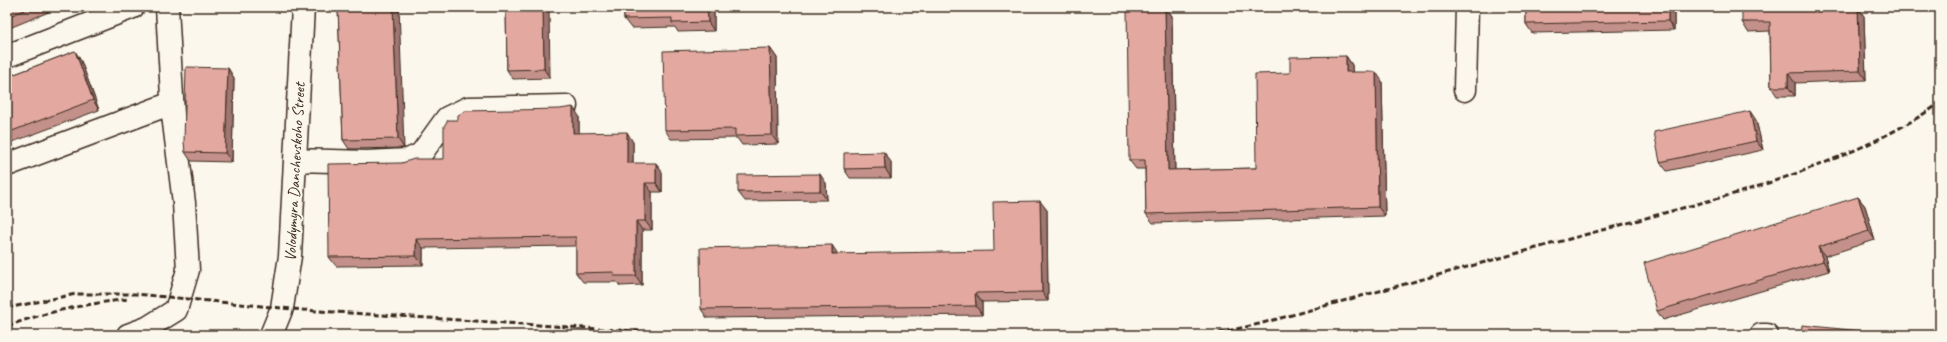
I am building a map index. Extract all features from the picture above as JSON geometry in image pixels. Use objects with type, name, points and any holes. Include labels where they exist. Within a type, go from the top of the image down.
[{"type":"street","points":[[7,56],[108,12],[133,7]]},
{"type":"street","points":[[128,335],[147,328],[176,310],[188,270],[184,203],[172,103],[167,7]]},
{"type":"street","name":"Volodymyra Danchevskoho Street","points":[[271,335],[282,308],[288,282],[304,7]]},
{"type":"street","points":[[1465,90],[1467,7]]},
{"type":"street","points":[[7,165],[172,103]]},
{"type":"street","points":[[296,160],[367,162],[408,160],[421,154],[447,118],[468,108],[566,106]]},
{"type":"street","points":[[1761,335],[1767,335]]},
{"type":"building","points":[[7,7],[32,7],[7,17]]},
{"type":"building","points":[[338,7],[393,7],[398,139],[343,140]]},
{"type":"building","points":[[506,7],[543,7],[544,69],[507,70]]},
{"type":"building","points":[[624,7],[707,7],[708,22],[672,23],[672,18],[624,19]]},
{"type":"building","points":[[1127,7],[1165,7],[1168,170],[1256,168],[1255,74],[1290,73],[1290,57],[1346,56],[1346,72],[1376,72],[1378,207],[1146,214],[1145,160],[1129,160]]},
{"type":"building","points":[[1526,7],[1668,7],[1668,21],[1526,24]]},
{"type":"building","points":[[1742,7],[1858,7],[1860,71],[1788,73],[1788,87],[1771,87],[1770,22],[1742,22]]},
{"type":"building","points":[[770,48],[772,135],[735,136],[735,129],[665,130],[663,51]]},
{"type":"building","points":[[75,51],[93,100],[7,133],[7,77]]},
{"type":"building","points":[[186,67],[228,68],[225,153],[185,152]]},
{"type":"building","points":[[573,107],[573,133],[627,132],[627,163],[656,163],[656,183],[645,183],[645,221],[636,221],[636,276],[614,276],[614,272],[576,273],[576,237],[416,239],[416,256],[329,257],[328,164],[402,163],[414,159],[444,159],[444,126],[448,120],[458,120],[458,115],[465,111],[560,109]]},
{"type":"building","points":[[1750,111],[1756,141],[1660,162],[1654,132]]},
{"type":"building","points":[[884,152],[885,168],[844,169],[844,153]]},
{"type":"building","points":[[820,174],[820,191],[738,192],[738,175]]},
{"type":"building","points":[[1858,197],[1869,231],[1818,247],[1823,261],[1657,311],[1644,263]]},
{"type":"building","points":[[1040,201],[1042,292],[975,293],[976,306],[701,309],[700,248],[832,245],[832,254],[994,251],[993,202]]},
{"type":"building","points":[[1802,325],[1871,332],[1871,335],[1801,335]]},
{"type":"railway","points":[[1210,335],[1259,324],[1741,192],[1792,175],[1869,144],[1893,132],[1940,103]]},
{"type":"railway","points":[[7,308],[76,294],[136,294],[303,310],[694,335]]},
{"type":"railway","points":[[7,326],[67,309],[129,299]]}]
